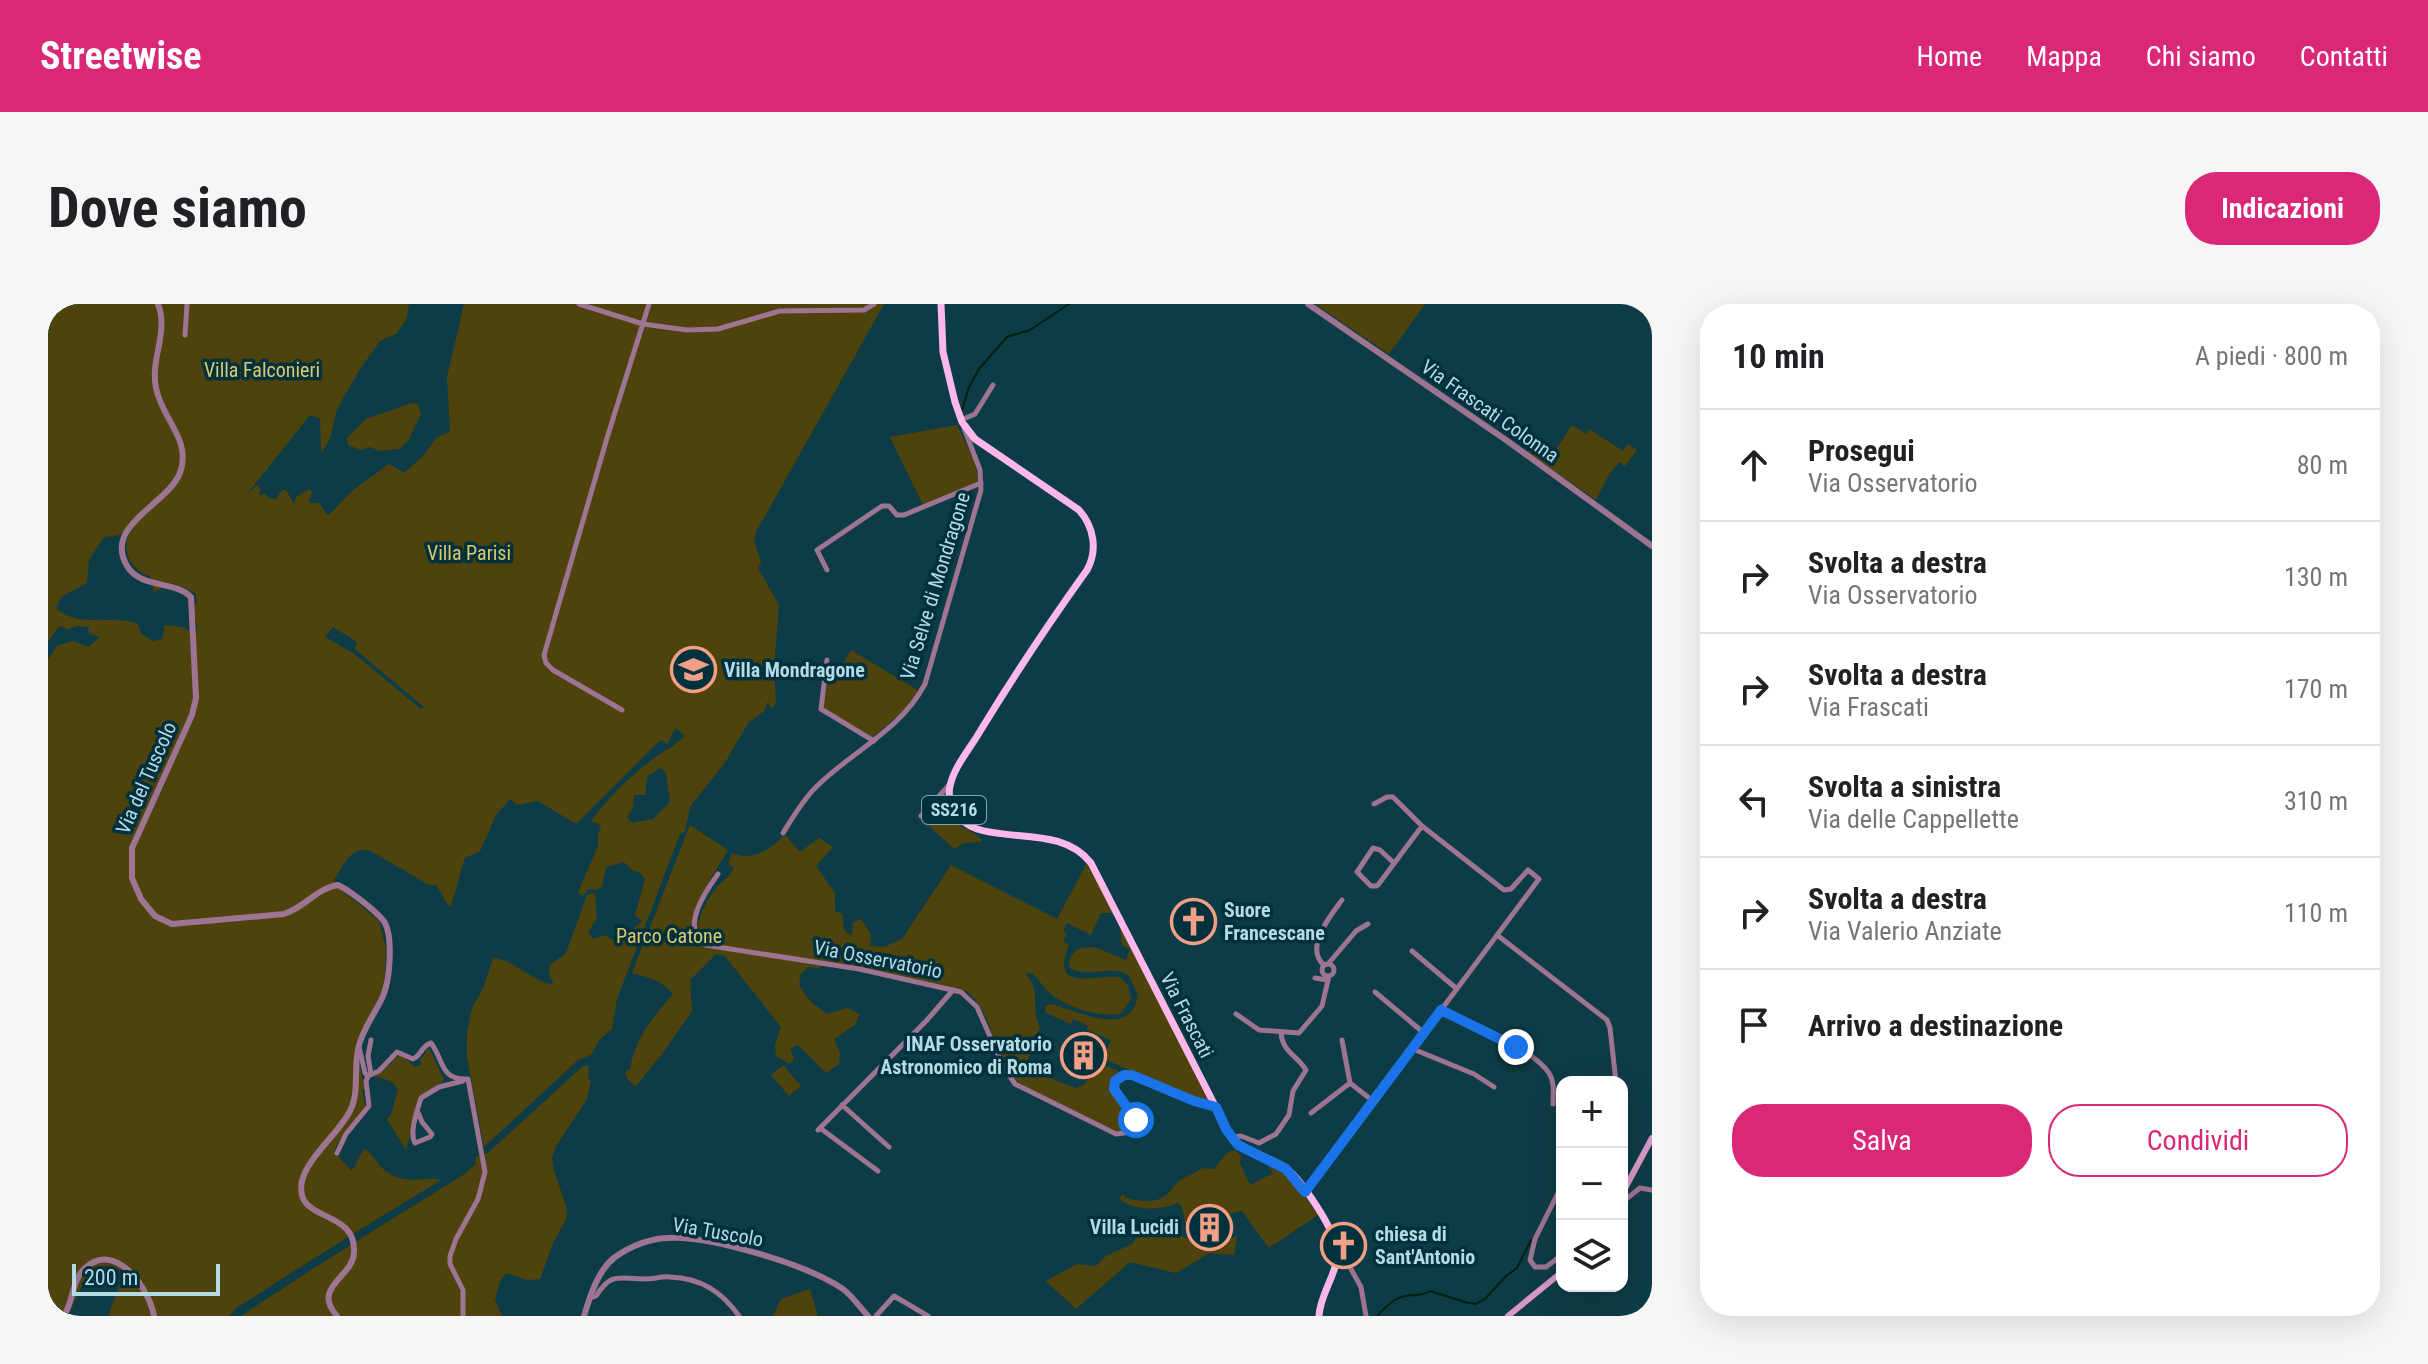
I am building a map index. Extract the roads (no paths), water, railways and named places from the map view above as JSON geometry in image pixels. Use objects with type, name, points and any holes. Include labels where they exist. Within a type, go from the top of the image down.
[{"type":"main road","points":[[941,304],[943,352],[960,420]]},
{"type":"main road","name":"SS216","points":[[950,784],[1007,687],[1089,567],[1094,550],[1090,527],[1079,510],[975,439],[960,420]]},
{"type":"main road","name":"Via Frascati","points":[[950,784],[952,806],[970,826],[1058,841],[1077,849],[1089,860],[1232,1138],[1243,1149],[1286,1169],[1328,1225],[1336,1242]]},
{"type":"main road","points":[[1628,1184],[1652,1138]]},
{"type":"main road","points":[[1319,1316],[1336,1261],[1336,1242]]},
{"type":"main road","points":[[1508,1316],[1556,1277]]},
{"type":"street","name":"Via del Tuscolo","points":[[158,304],[163,322],[155,362],[155,385],[160,405],[178,432],[183,446],[183,462],[178,477],[124,533],[122,555],[129,569],[139,577],[183,589],[191,597],[196,698],[192,715],[132,848],[132,878],[141,899],[163,922],[183,925],[284,914],[296,910],[325,888],[338,885],[383,920],[387,931],[388,974],[384,994],[358,1046],[352,1109],[308,1170],[302,1185],[312,1209],[341,1222],[353,1239],[353,1259],[329,1292],[329,1303],[337,1316]]},
{"type":"street","points":[[185,335],[187,304]]},
{"type":"street","points":[[579,304],[643,324],[683,330],[710,330],[774,312],[864,310],[874,304]]},
{"type":"street","points":[[622,710],[549,667],[544,655],[649,304]]},
{"type":"street","name":"Via Frascati Colonna","points":[[1308,304],[1506,440],[1652,546]]},
{"type":"street","points":[[960,420],[972,417],[993,385]]},
{"type":"street","name":"Via Selve di Mondragone","points":[[783,833],[813,790],[874,741],[908,708],[925,684],[951,600],[981,483],[978,464],[960,420]]},
{"type":"street","name":"Via Selve di Mondragone","points":[[827,570],[817,550],[882,506],[889,506],[895,515],[904,515],[981,483]]},
{"type":"street","points":[[827,660],[821,709],[874,741]]},
{"type":"street","points":[[921,816],[950,784]]},
{"type":"street","points":[[1305,1192],[1539,879],[1528,870],[1511,889],[1506,890],[1422,826],[1393,797],[1374,804]]},
{"type":"street","points":[[1394,863],[1379,849],[1373,848],[1358,873],[1375,887],[1394,863],[1422,826]]},
{"type":"street","name":"Via Osservatorio","points":[[718,874],[693,922],[695,936],[705,945],[859,969],[953,990],[969,997],[1015,1084],[1113,1133],[1129,1133],[1136,1125],[1134,1116],[1114,1089],[1115,1081],[1124,1075],[1132,1075],[1216,1107]]},
{"type":"street","points":[[1326,964],[1318,957],[1320,933],[1342,900]]},
{"type":"street","points":[[1328,978],[1322,972],[1326,964],[1357,929],[1368,924]]},
{"type":"street","points":[[1497,935],[1607,1020],[1615,1076]]},
{"type":"street","points":[[1412,951],[1457,989]]},
{"type":"street","points":[[1315,978],[1328,978]]},
{"type":"street","points":[[1236,1014],[1255,1029],[1297,1033],[1307,1026],[1325,1001],[1328,978]]},
{"type":"street","points":[[878,1171],[819,1129],[953,990]]},
{"type":"street","points":[[1375,992],[1424,1033]]},
{"type":"street","points":[[1441,1010],[1510,1043],[1545,1068],[1552,1077],[1553,1104]]},
{"type":"street","points":[[1232,1138],[1241,1136],[1256,1143],[1266,1141],[1278,1131],[1290,1113],[1293,1091],[1306,1070],[1285,1050],[1281,1033]]},
{"type":"street","points":[[370,1075],[368,1056],[371,1040]]},
{"type":"street","points":[[1342,1040],[1350,1083],[1373,1101]]},
{"type":"street","points":[[337,1153],[346,1134],[369,1106],[366,1081],[395,1053],[400,1051],[413,1059],[431,1043],[448,1074],[453,1078],[468,1079]]},
{"type":"street","points":[[358,1046],[362,1049],[365,1073],[370,1075]]},
{"type":"street","points":[[1412,1049],[1472,1073],[1494,1087]]},
{"type":"street","points":[[417,1110],[432,1134],[415,1143],[412,1137],[417,1110],[421,1098],[426,1093],[468,1079]]},
{"type":"street","points":[[463,1316],[463,1290],[450,1264],[450,1256],[479,1197],[485,1172],[468,1079]]},
{"type":"street","points":[[1311,1113],[1350,1083]]},
{"type":"street","points":[[842,1105],[889,1147]]},
{"type":"street","points":[[1628,1197],[1638,1188],[1652,1190]]},
{"type":"street","points":[[1556,1197],[1535,1239],[1530,1260],[1535,1267],[1543,1267],[1556,1259]]},
{"type":"street","name":"Via Tuscolo","points":[[584,1316],[590,1298],[615,1257],[641,1243],[676,1237],[747,1251],[821,1277],[846,1292],[868,1316]]},
{"type":"street","points":[[1336,1242],[1361,1287],[1366,1316]]},
{"type":"street","points":[[64,1316],[83,1270],[95,1261],[110,1259],[128,1270],[151,1303],[154,1316]]},
{"type":"street","points":[[590,1298],[614,1278],[674,1277],[713,1289],[727,1300],[739,1316]]},
{"type":"street","points":[[876,1316],[894,1296],[928,1316]]},
{"type":"waterway","points":[[962,410],[979,369],[1007,337],[1030,330],[1069,304]]},
{"type":"waterway","points":[[1377,1316],[1400,1297],[1430,1291],[1476,1304],[1517,1268],[1531,1240]]},
{"type":"place","name":"Villa Mondragone","points":[[693,670]]},
{"type":"place","name":"Suore Francescane","points":[[1193,922]]},
{"type":"place","name":"INAF Osservatorio Astronomico di Roma","points":[[1083,1056]]},
{"type":"place","name":"Villa Lucidi","points":[[1210,1227]]},
{"type":"place","name":"chiesa di Sant'Antonio","points":[[1344,1245]]},
{"type":"park label","name":"Villa Falconieri","points":[[262,370]]},
{"type":"park label","name":"Villa Parisi","points":[[469,553]]},
{"type":"park label","name":"Parco Catone","points":[[669,936]]}]
